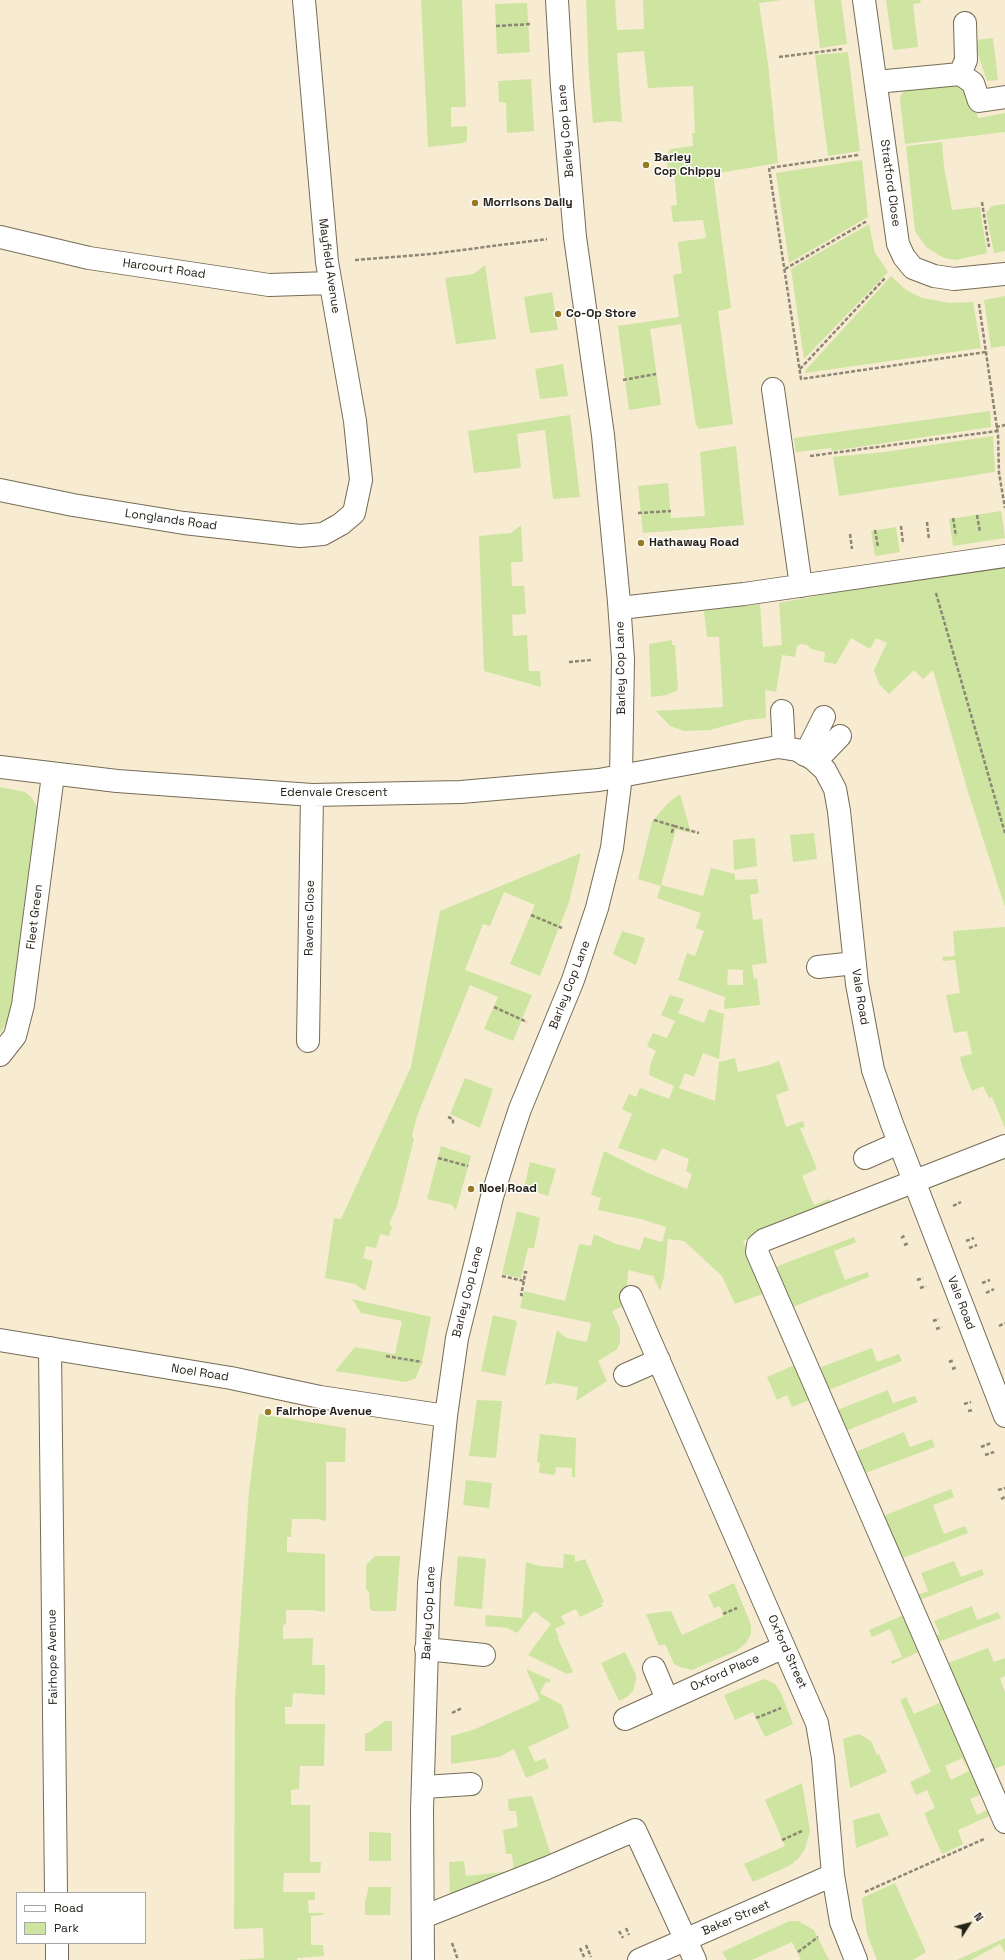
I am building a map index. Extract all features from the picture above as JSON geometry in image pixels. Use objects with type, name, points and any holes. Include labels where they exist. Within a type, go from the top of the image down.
[{"type":"street","name":"Mayfield Avenue","points":[[304,0],[328,273],[355,421],[361,480],[354,512],[341,524]]},
{"type":"street","name":"Barley Cop Lane","points":[[423,1960],[422,1917],[426,1649],[429,1583],[446,1416],[457,1338],[492,1197],[520,1109],[573,980],[598,908],[612,848],[621,776],[623,659],[620,608],[603,435],[575,237],[562,86],[557,0]]},
{"type":"street","name":"Stratford Close","points":[[864,0],[898,244],[904,257],[914,268],[934,276],[954,279],[1005,274]]},
{"type":"street","points":[[960,74],[966,60],[965,22]]},
{"type":"street","points":[[876,82],[960,74],[973,83],[979,101],[1005,98]]},
{"type":"street","name":"Harcourt Road","points":[[0,237],[89,258],[269,285],[328,273]]},
{"type":"street","points":[[773,389],[801,586]]},
{"type":"street","name":"Longlands Road","points":[[0,490],[73,505],[184,523],[300,536],[323,534],[341,524]]},
{"type":"street","points":[[620,608],[801,586],[1005,556]]},
{"type":"street","points":[[782,711],[784,748]]},
{"type":"street","points":[[811,758],[824,717]]},
{"type":"street","points":[[811,758],[840,736]]},
{"type":"street","points":[[621,776],[778,747],[796,750],[811,758]]},
{"type":"street","name":"Vale Road","points":[[811,758],[825,770],[835,789],[839,811],[857,984],[873,1070],[899,1144],[1005,1416]]},
{"type":"street","name":"Edenvale Crescent","points":[[0,767],[117,781],[312,796],[461,792],[599,780],[621,776]]},
{"type":"street","name":"Fleet Green","points":[[0,1055],[15,1036],[23,1005],[53,774]]},
{"type":"street","name":"Ravens Close","points":[[308,1041],[312,796]]},
{"type":"street","points":[[818,967],[855,963]]},
{"type":"street","points":[[865,1158],[899,1144]]},
{"type":"street","points":[[998,1829],[757,1252],[758,1245],[764,1240],[1005,1146]]},
{"type":"street","name":"Oxford Street","points":[[631,1297],[660,1360],[817,1723],[823,1758],[833,1875],[841,1922],[856,1960]]},
{"type":"street","name":"Noel Road","points":[[0,1340],[231,1378],[320,1397],[446,1416]]},
{"type":"street","name":"Fairhope Avenue","points":[[50,1348],[56,1892]]},
{"type":"street","points":[[625,1375],[660,1360]]},
{"type":"street","name":"Oxford Place","points":[[625,1719],[784,1647]]},
{"type":"street","points":[[426,1649],[484,1655]]},
{"type":"street","points":[[654,1668],[667,1699]]},
{"type":"street","points":[[424,1787],[471,1784]]},
{"type":"street","points":[[422,1917],[547,1868],[635,1830],[695,1960]]},
{"type":"street","name":"Baker Street","points":[[639,1960],[833,1875]]},
{"type":"street","points":[[56,1944],[57,1960]]},
{"type":"path","points":[[496,26],[528,24]]},
{"type":"path","points":[[779,57],[846,49]]},
{"type":"path","points":[[859,155],[769,168],[801,379],[986,352]]},
{"type":"path","points":[[982,202],[990,251]]},
{"type":"path","points":[[785,269],[874,217]]},
{"type":"path","points":[[328,273],[431,254],[575,237]]},
{"type":"path","points":[[800,370],[904,257]]},
{"type":"path","points":[[975,278],[997,431],[999,473],[1005,508]]},
{"type":"path","points":[[625,379],[656,374]]},
{"type":"path","points":[[996,427],[1005,425]]},
{"type":"path","points":[[804,457],[997,431]]},
{"type":"path","points":[[641,513],[671,511]]},
{"type":"path","points":[[935,592],[1005,833]]},
{"type":"path","points":[[569,662],[591,660]]},
{"type":"path","points":[[654,820],[699,833]]},
{"type":"path","points":[[674,826],[672,832],[674,833]]},
{"type":"path","points":[[531,914],[560,927]]},
{"type":"path","points":[[494,1007],[522,1019]]},
{"type":"path","points":[[448,1117],[453,1119],[453,1124]]},
{"type":"path","points":[[438,1158],[468,1166]]},
{"type":"path","points":[[952,1206],[961,1202]]},
{"type":"path","points":[[966,1241],[974,1238]]},
{"type":"path","points":[[969,1248],[977,1245]]},
{"type":"path","points":[[523,1295],[521,1294],[524,1280],[526,1272],[528,1273]]},
{"type":"path","points":[[502,1276],[524,1280]]},
{"type":"path","points":[[917,1280],[922,1278]]},
{"type":"path","points":[[982,1283],[990,1280]]},
{"type":"path","points":[[986,1293],[994,1289]]},
{"type":"path","points":[[933,1321],[938,1319]]},
{"type":"path","points":[[936,1329],[941,1327]]},
{"type":"path","points":[[386,1356],[422,1362]]},
{"type":"path","points":[[949,1362],[954,1360]]},
{"type":"path","points":[[952,1369],[956,1368]]},
{"type":"path","points":[[964,1404],[970,1402]]},
{"type":"path","points":[[968,1411],[972,1410]]},
{"type":"path","points":[[981,1447],[991,1443]]},
{"type":"path","points":[[985,1455],[994,1452]]},
{"type":"path","points":[[998,1490],[1005,1488]]},
{"type":"path","points":[[1001,1499],[1005,1497]]},
{"type":"path","points":[[723,1614],[743,1605]]},
{"type":"path","points":[[756,1718],[786,1706]]},
{"type":"path","points":[[452,1713],[462,1708]]},
{"type":"path","points":[[838,1904],[998,1829]]},
{"type":"path","points":[[782,1840],[802,1830]]},
{"type":"path","points":[[626,1928],[629,1934]]},
{"type":"path","points":[[619,1931],[622,1938]]},
{"type":"path","points":[[798,1952],[819,1936]]},
{"type":"path","points":[[452,1942],[458,1960]]},
{"type":"path","points":[[586,1945],[590,1957]]},
{"type":"path","points":[[580,1948],[585,1959]]},
{"type":"green space","points":[[421,0],[462,0],[466,107],[451,107],[451,127],[467,126],[467,141],[463,143],[428,147]]},
{"type":"green space","points":[[586,0],[615,0],[617,30],[644,29],[643,0],[782,0],[759,3],[768,63],[778,163],[713,174],[731,308],[718,311],[733,424],[699,429],[696,425],[681,324],[650,329],[661,405],[629,410],[618,326],[679,317],[673,275],[682,273],[678,242],[706,238],[703,220],[673,222],[671,206],[677,205],[674,170],[668,171],[666,156],[670,149],[693,146],[692,133],[695,133],[693,86],[648,88],[644,51],[617,53],[622,122],[611,121],[593,123],[589,75]]},
{"type":"green space","points":[[814,0],[841,0],[847,44],[820,48]]},
{"type":"green space","points":[[886,0],[920,0],[921,3],[913,4],[918,47],[893,50]]},
{"type":"green space","points":[[527,3],[530,52],[497,54],[495,4]]},
{"type":"green space","points":[[993,38],[998,80],[987,81],[977,51],[976,40]]},
{"type":"green space","points":[[848,52],[860,151],[828,156],[815,55]]},
{"type":"green space","points":[[531,79],[534,131],[507,133],[506,103],[499,102],[498,81]]},
{"type":"green space","points":[[952,84],[964,90],[976,110],[978,118],[1005,113],[1005,132],[905,144],[900,99],[902,93],[906,90]]},
{"type":"green space","points":[[942,142],[944,167],[952,210],[980,207],[987,253],[956,260],[944,258],[926,247],[915,231],[906,146]]},
{"type":"green space","points":[[862,160],[868,217],[789,263],[776,173]]},
{"type":"green space","points":[[1005,204],[1005,251],[994,253],[986,213],[992,206]]},
{"type":"green space","points":[[869,224],[875,253],[888,272],[804,359],[791,269]]},
{"type":"green space","points":[[485,265],[496,339],[456,344],[445,278],[474,274]]},
{"type":"green space","points":[[891,276],[906,290],[922,298],[950,303],[973,302],[981,348],[805,373],[805,371]]},
{"type":"green space","points":[[552,292],[558,330],[530,333],[524,297]]},
{"type":"green space","points":[[1005,296],[1005,346],[991,348],[984,300]]},
{"type":"green space","points":[[563,364],[568,396],[540,399],[535,369]]},
{"type":"green space","points":[[990,411],[991,427],[832,451],[831,448],[796,452],[794,438]]},
{"type":"green space","points":[[570,415],[580,497],[553,499],[545,430],[517,434],[521,468],[474,473],[468,431]]},
{"type":"green space","points":[[993,436],[995,472],[839,496],[833,457],[884,452]]},
{"type":"green space","points":[[736,446],[744,525],[643,533],[638,486],[668,483],[671,518],[705,516],[700,452]]},
{"type":"green space","points":[[1001,511],[1005,538],[953,546],[949,519]]},
{"type":"green space","points":[[521,525],[523,562],[511,562],[512,586],[524,586],[526,614],[512,615],[513,636],[527,635],[529,671],[540,671],[541,687],[484,671],[479,536],[511,533]]},
{"type":"green space","points":[[896,527],[900,552],[875,556],[871,531]]},
{"type":"green space","points":[[1005,565],[1005,907],[968,792],[933,670],[923,679],[914,670],[889,694],[879,684],[874,670],[887,643],[876,638],[870,649],[851,638],[836,664],[824,662],[825,652],[811,649],[807,645],[801,644],[797,646],[795,657],[782,655],[776,692],[765,690],[766,718],[746,720],[710,730],[684,731],[670,726],[656,711],[723,707],[719,637],[707,637],[704,611],[760,604],[763,647],[782,645],[779,603],[896,581]]},
{"type":"green space","points":[[672,640],[672,645],[675,645],[678,690],[667,695],[651,697],[649,644]]},
{"type":"green space","points":[[0,787],[25,792],[32,798],[37,807],[11,1006],[8,1020],[0,1033]]},
{"type":"green space","points":[[680,794],[691,833],[676,829],[661,885],[703,896],[711,868],[735,874],[735,880],[757,879],[759,893],[750,895],[753,920],[762,919],[767,963],[752,965],[754,979],[757,978],[760,1005],[724,1009],[725,997],[678,980],[687,953],[695,956],[704,931],[696,928],[701,913],[657,898],[661,886],[638,879],[652,822],[667,804]],"holes":[[[728,969],[743,970],[743,985],[727,985]]]},
{"type":"green space","points":[[814,833],[817,859],[793,862],[790,835]]},
{"type":"green space","points":[[755,838],[757,866],[734,870],[733,840]]},
{"type":"green space","points":[[581,853],[569,902],[540,976],[510,964],[535,905],[504,892],[490,926],[483,924],[465,970],[532,995],[513,1041],[484,1029],[498,997],[470,985],[417,1116],[412,1136],[414,1139],[397,1206],[389,1224],[392,1227],[389,1236],[380,1234],[376,1248],[366,1246],[363,1258],[373,1261],[365,1291],[355,1284],[325,1278],[334,1218],[341,1219],[411,1067],[440,911]]},
{"type":"green space","points":[[1005,927],[1005,1128],[992,1097],[989,1098],[983,1086],[972,1091],[962,1066],[960,1057],[972,1054],[967,1031],[954,1033],[946,995],[960,993],[955,960],[943,961],[942,957],[955,956],[953,931]]},
{"type":"green space","points":[[622,931],[645,938],[636,965],[613,954]]},
{"type":"green space","points":[[670,995],[684,999],[678,1013],[704,1023],[709,1009],[724,1014],[719,1059],[703,1053],[694,1077],[685,1073],[679,1088],[715,1101],[719,1062],[735,1058],[738,1072],[766,1066],[779,1061],[789,1090],[776,1095],[786,1127],[803,1121],[805,1127],[800,1128],[817,1169],[802,1176],[814,1205],[829,1199],[831,1204],[743,1241],[765,1293],[735,1304],[722,1276],[684,1241],[668,1239],[664,1277],[660,1291],[653,1276],[628,1270],[626,1305],[612,1311],[620,1329],[620,1343],[616,1350],[598,1361],[607,1381],[576,1401],[578,1387],[554,1383],[545,1385],[557,1330],[566,1338],[587,1342],[591,1323],[520,1308],[524,1291],[565,1301],[579,1244],[591,1246],[594,1234],[616,1244],[640,1250],[644,1237],[661,1242],[663,1240],[666,1227],[641,1219],[598,1210],[601,1198],[591,1195],[604,1151],[648,1173],[687,1189],[692,1174],[686,1171],[689,1159],[662,1148],[656,1161],[618,1148],[632,1114],[622,1109],[629,1094],[636,1097],[640,1088],[669,1099],[674,1086],[649,1075],[651,1062],[656,1051],[647,1046],[653,1033],[667,1038],[675,1021],[661,1015]]},
{"type":"green space","points":[[465,1078],[493,1089],[480,1128],[450,1114]]},
{"type":"green space","points":[[441,1146],[471,1156],[456,1210],[452,1205],[427,1199]]},
{"type":"green space","points":[[530,1162],[556,1169],[548,1196],[524,1188]]},
{"type":"green space","points":[[517,1211],[540,1218],[534,1248],[528,1248],[521,1278],[502,1274]]},
{"type":"green space","points":[[854,1237],[856,1242],[834,1251],[845,1280],[868,1272],[869,1277],[790,1308],[773,1268]]},
{"type":"green space","points":[[352,1299],[431,1317],[422,1362],[416,1378],[406,1382],[335,1371],[355,1347],[395,1354],[402,1321],[361,1313]]},
{"type":"green space","points":[[493,1315],[517,1321],[505,1376],[481,1371]]},
{"type":"green space","points":[[872,1348],[877,1362],[899,1354],[902,1361],[826,1391],[816,1369]]},
{"type":"green space","points":[[797,1364],[812,1399],[792,1407],[787,1395],[777,1400],[767,1377]]},
{"type":"green space","points":[[888,1390],[893,1403],[915,1396],[918,1402],[843,1432],[835,1411]]},
{"type":"green space","points":[[477,1400],[502,1401],[496,1458],[469,1456]]},
{"type":"green space","points":[[259,1414],[346,1428],[345,1462],[326,1462],[326,1521],[318,1519],[292,1519],[291,1537],[287,1537],[287,1552],[325,1554],[325,1612],[312,1610],[286,1610],[286,1624],[283,1625],[283,1639],[313,1638],[312,1665],[325,1665],[325,1695],[293,1693],[292,1707],[285,1707],[285,1724],[325,1724],[324,1766],[300,1766],[299,1789],[291,1790],[291,1805],[310,1805],[310,1862],[321,1862],[320,1873],[284,1873],[283,1892],[315,1892],[315,1900],[308,1900],[309,1913],[324,1913],[323,1915],[311,1916],[311,1945],[323,1945],[324,1956],[297,1958],[297,1960],[235,1960],[264,1958],[263,1928],[234,1929],[235,1698],[249,1491]]},
{"type":"green space","points":[[904,1432],[910,1447],[932,1439],[935,1447],[863,1474],[853,1453]]},
{"type":"green space","points":[[540,1434],[576,1438],[575,1477],[572,1477],[572,1468],[556,1467],[555,1475],[539,1473],[540,1463],[537,1462]]},
{"type":"green space","points":[[466,1480],[492,1483],[489,1508],[463,1505]]},
{"type":"green space","points":[[951,1489],[954,1497],[933,1505],[938,1519],[944,1534],[965,1526],[968,1533],[900,1559],[881,1517]]},
{"type":"green space","points":[[564,1554],[575,1555],[575,1562],[585,1559],[604,1602],[601,1603],[603,1606],[580,1617],[576,1609],[561,1616],[565,1624],[555,1629],[573,1672],[567,1674],[528,1655],[551,1624],[534,1611],[517,1633],[508,1628],[485,1626],[486,1615],[522,1618],[526,1562],[539,1566],[563,1568]]},
{"type":"green space","points":[[375,1556],[400,1556],[396,1611],[372,1611],[370,1608],[369,1592],[366,1589],[366,1565]]},
{"type":"green space","points":[[458,1556],[486,1559],[482,1609],[454,1606]]},
{"type":"green space","points":[[954,1561],[961,1577],[982,1569],[984,1575],[917,1601],[915,1596],[928,1591],[921,1573]]},
{"type":"green space","points":[[734,1583],[751,1625],[751,1634],[746,1643],[736,1651],[692,1670],[674,1664],[665,1644],[659,1646],[646,1614],[671,1611],[682,1635],[724,1616],[720,1606],[714,1608],[708,1595]]},
{"type":"green space","points":[[972,1606],[977,1620],[998,1612],[1001,1618],[936,1643],[933,1637],[940,1634],[934,1621]]},
{"type":"green space","points":[[906,1614],[921,1651],[892,1664],[891,1661],[902,1657],[890,1629],[872,1637],[869,1630]]},
{"type":"green space","points":[[988,1648],[994,1662],[1005,1658],[1005,1676],[1000,1678],[1005,1692],[1005,1765],[991,1770],[945,1664]]},
{"type":"green space","points":[[625,1652],[636,1675],[636,1680],[633,1691],[627,1697],[619,1701],[601,1663]]},
{"type":"green space","points":[[526,1669],[551,1680],[549,1683],[546,1682],[540,1693],[562,1705],[569,1728],[528,1747],[535,1762],[545,1758],[549,1768],[526,1778],[514,1749],[499,1757],[451,1764],[451,1736],[473,1730],[540,1700]]},
{"type":"green space","points":[[764,1679],[775,1684],[781,1693],[793,1724],[765,1737],[753,1712],[735,1720],[724,1695]]},
{"type":"green space","points":[[906,1697],[914,1714],[942,1702],[984,1793],[970,1799],[977,1815],[991,1808],[994,1814],[958,1830],[963,1844],[942,1854],[924,1813],[935,1808],[927,1790],[916,1795],[910,1782],[931,1772],[900,1700]],"holes":[[[962,1758],[969,1771],[951,1780],[945,1766]]]},
{"type":"green space","points":[[385,1721],[392,1721],[392,1751],[365,1751],[365,1733],[368,1733]]},
{"type":"green space","points":[[859,1734],[871,1741],[887,1772],[850,1788],[843,1739]]},
{"type":"green space","points":[[802,1783],[810,1831],[805,1849],[798,1859],[789,1866],[753,1882],[744,1864],[785,1846],[765,1800]]},
{"type":"green space","points":[[532,1796],[551,1855],[506,1877],[473,1889],[450,1893],[449,1862],[464,1861],[466,1876],[514,1871],[512,1854],[506,1854],[503,1830],[518,1827],[516,1811],[509,1811],[508,1799]]},
{"type":"green space","points":[[879,1813],[889,1835],[856,1848],[853,1820]]},
{"type":"green space","points":[[369,1832],[391,1833],[391,1861],[369,1861]]},
{"type":"green space","points":[[895,1883],[926,1952],[913,1960],[877,1960],[867,1934],[862,1898]]},
{"type":"green space","points":[[369,1887],[391,1887],[390,1915],[365,1915],[365,1902]]},
{"type":"green space","points":[[789,1921],[798,1921],[814,1930],[829,1960],[801,1960],[792,1942],[752,1960],[727,1960],[722,1952]]},
{"type":"green space","points":[[1005,1938],[1005,1953],[1000,1944],[971,1960],[957,1960]]},
{"type":"place","name":"Barley Cop Chippy","points":[[646,165]]},
{"type":"place","name":"Morrisons Daily","points":[[475,203]]},
{"type":"place","name":"Co-Op Store","points":[[558,314]]},
{"type":"place","name":"Hathaway Road","points":[[641,543]]},
{"type":"place","name":"Noel Road","points":[[471,1189]]},
{"type":"place","name":"Fairhope Avenue","points":[[268,1412]]}]
